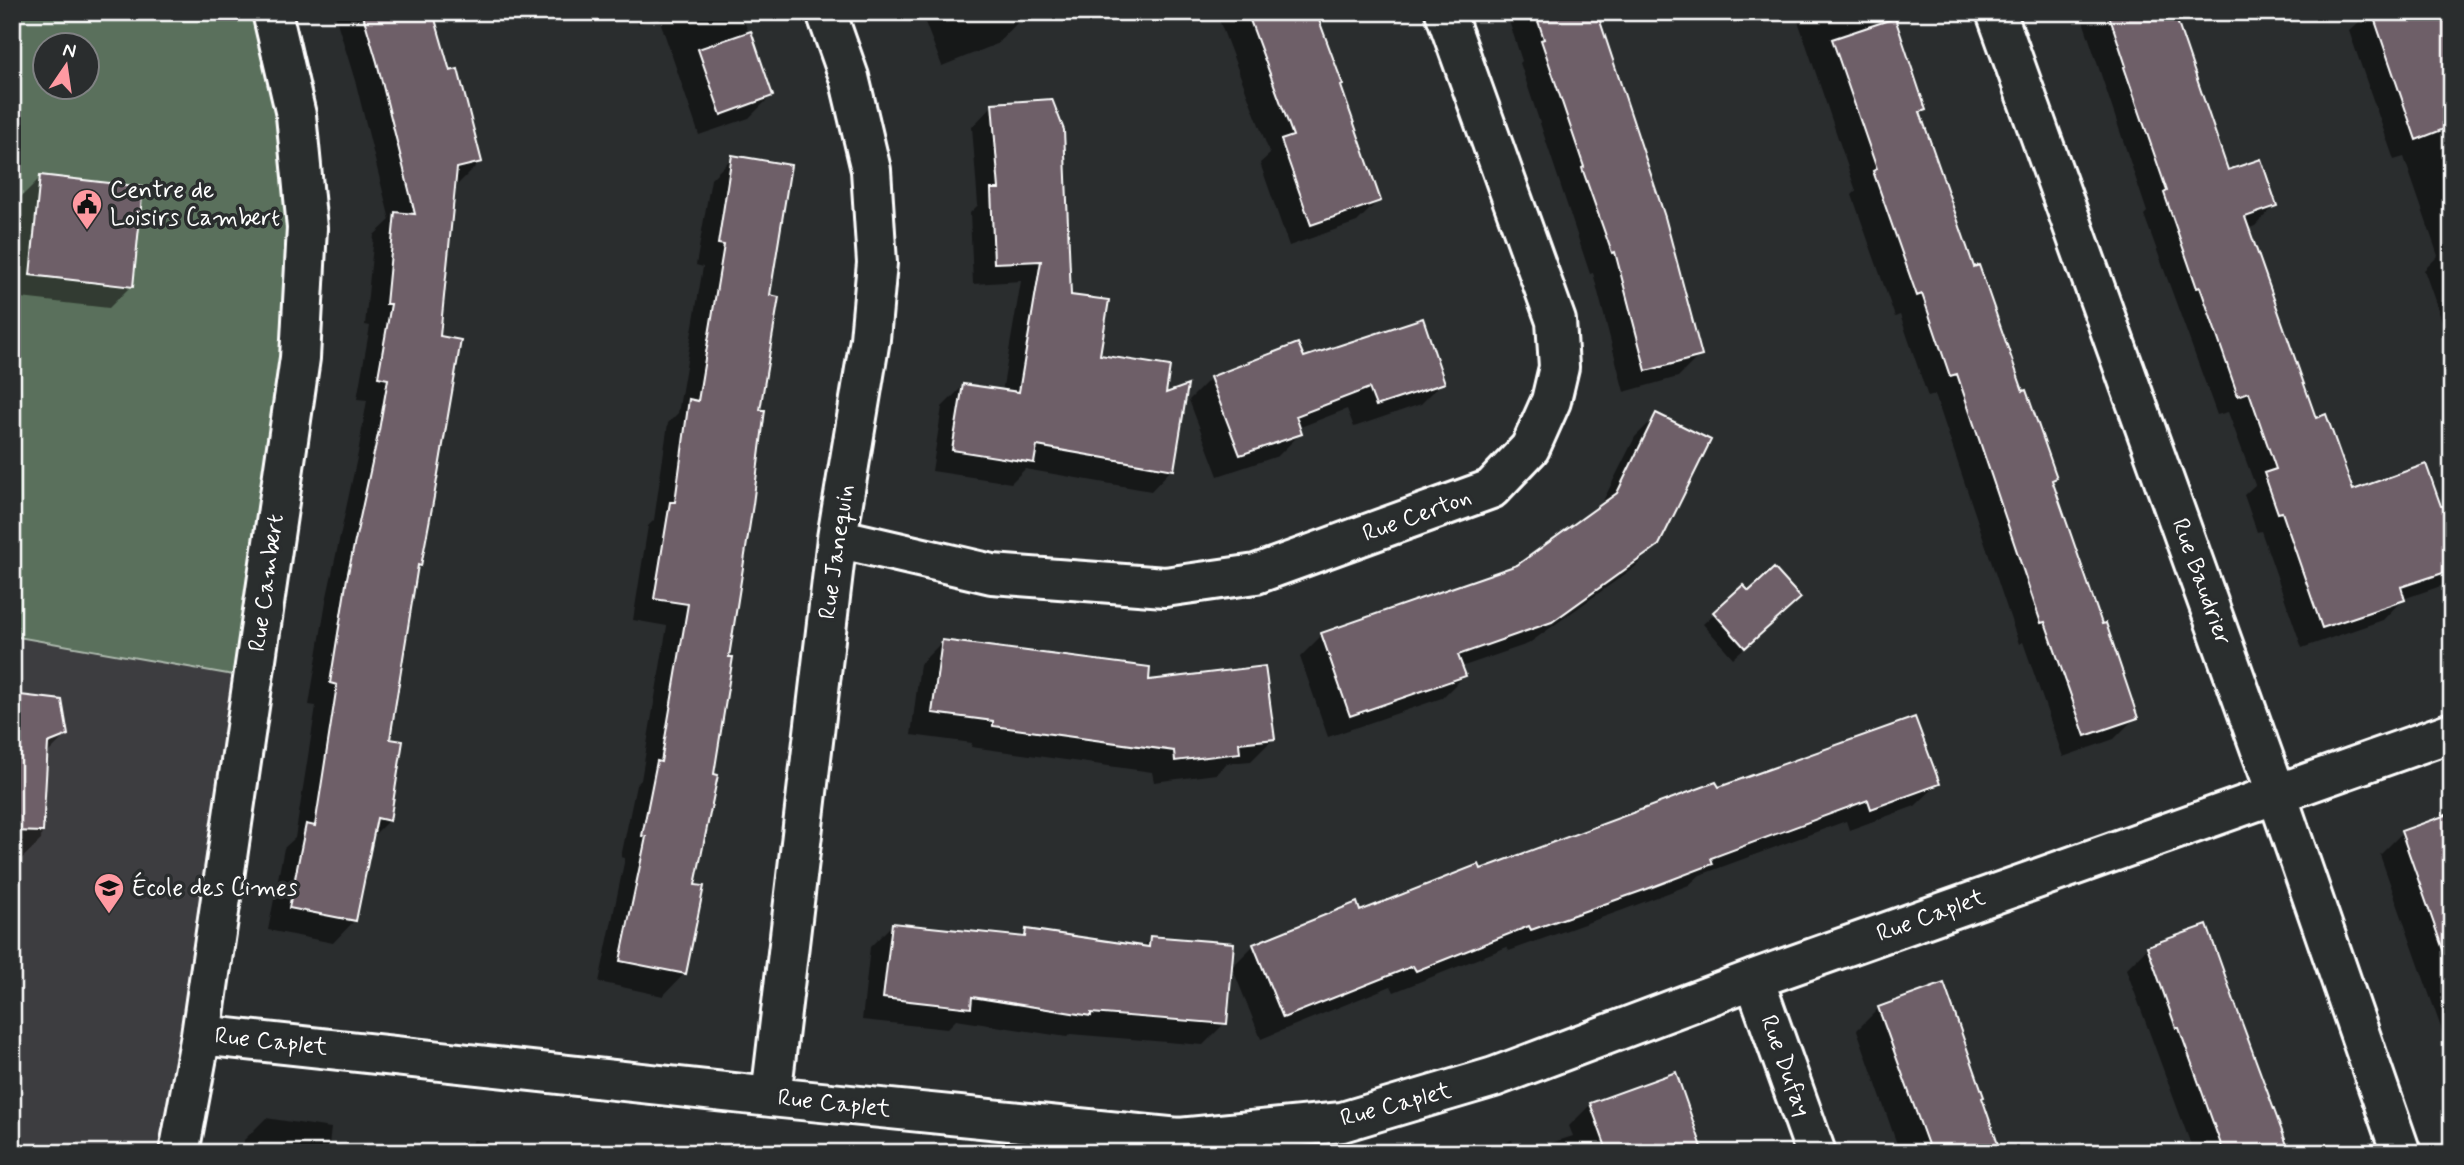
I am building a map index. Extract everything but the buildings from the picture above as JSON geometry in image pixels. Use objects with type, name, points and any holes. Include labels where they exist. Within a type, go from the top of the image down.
[{"type":"street","name":"Rue Cambert","points":[[178,1153],[201,1035],[300,358],[307,228],[296,115],[272,12]]},
{"type":"street","name":"Rue Janequin","points":[[771,1097],[837,538],[870,339],[877,263],[871,170],[849,77],[826,12]]},
{"type":"street","name":"Rue Certon","points":[[837,538],[992,574],[1166,587],[1256,574],[1491,489],[1530,448],[1551,401],[1559,367],[1556,321],[1445,12]]},
{"type":"street","name":"Rue Baudrier","points":[[1996,12],[2276,792],[2401,1153]]},
{"type":"street","name":"Rue Caplet","points":[[201,1035],[1179,1138],[1342,1122],[1494,1077],[1754,979],[2276,792],[2452,732]]},
{"type":"street","name":"Rue Dufay","points":[[1754,979],[1816,1153]]},
{"type":"shaded area","name":"École des Cimes","points":[[12,636],[245,677],[166,1153],[12,1153]]},
{"type":"green space","points":[[12,12],[254,12],[298,203],[245,677],[12,636]]},
{"type":"place","name":"Centre de Loisirs Cambert","points":[[87,231]]},
{"type":"place","name":"École des Cimes","points":[[109,915]]}]
